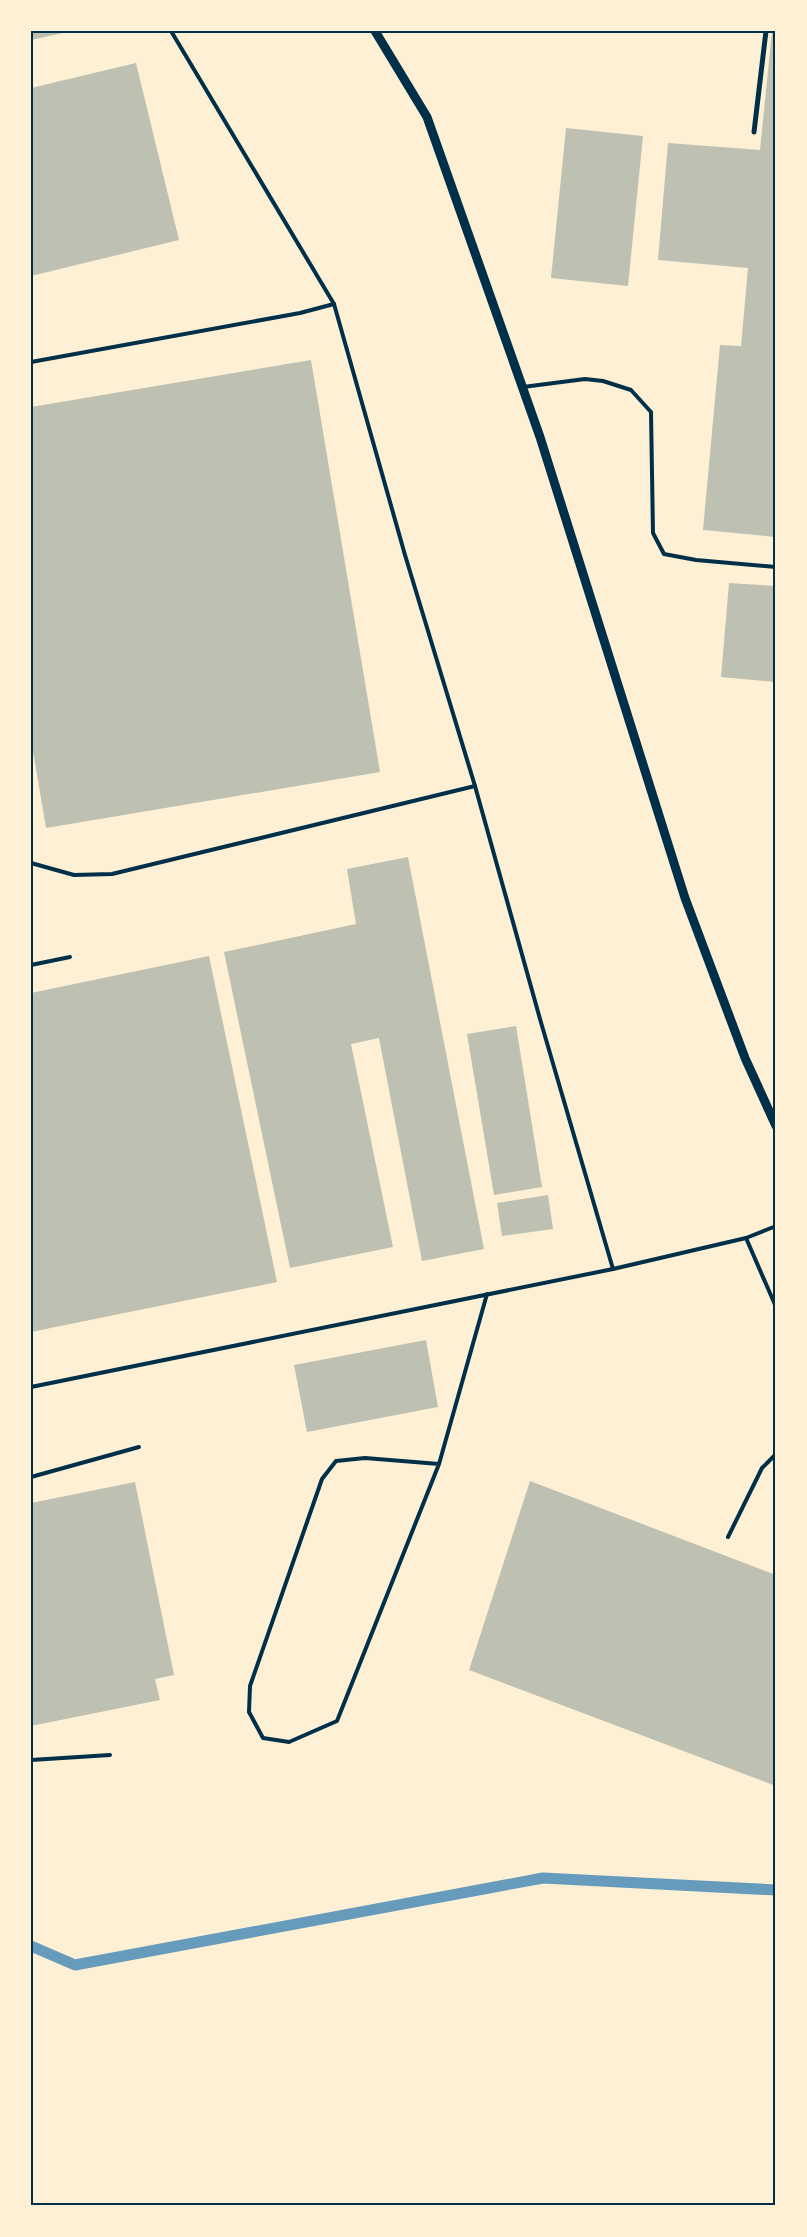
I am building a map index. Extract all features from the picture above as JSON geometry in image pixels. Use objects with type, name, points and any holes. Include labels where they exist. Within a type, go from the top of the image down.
[{"type":"street","points":[[375,31],[427,117],[523,387],[685,898],[745,1058],[776,1126]]},
{"type":"street","points":[[754,132],[766,31]]},
{"type":"lane","points":[[171,31],[334,304],[405,555],[475,786],[540,1019],[613,1269]]},
{"type":"lane","points":[[31,362],[300,313],[334,304]]},
{"type":"lane","points":[[523,387],[585,379],[603,381],[631,390],[650,412],[653,533],[664,554],[696,560],[776,567]]},
{"type":"lane","points":[[31,863],[74,875],[112,874],[475,786]]},
{"type":"lane","points":[[31,965],[70,957]]},
{"type":"lane","points":[[31,1387],[613,1269],[746,1238],[776,1226]]},
{"type":"lane","points":[[746,1238],[776,1307]]},
{"type":"lane","points":[[439,1464],[365,1458],[336,1461],[322,1479],[250,1686],[249,1712],[263,1738],[289,1742],[337,1721],[439,1464],[487,1294]]},
{"type":"lane","points":[[31,1477],[139,1447]]},
{"type":"lane","points":[[728,1537],[762,1468],[776,1454]]},
{"type":"lane","points":[[31,1760],[110,1755]]},
{"type":"building","points":[[31,31],[62,31],[63,33],[31,40]]},
{"type":"building","points":[[772,31],[776,31],[776,537],[703,530],[720,345],[741,346],[748,268],[658,260],[668,143],[760,150]]},
{"type":"building","points":[[136,63],[179,240],[31,276],[31,88]]},
{"type":"building","points":[[566,128],[643,136],[628,286],[551,278]]},
{"type":"building","points":[[311,360],[380,772],[46,828],[31,739],[31,407]]},
{"type":"building","points":[[729,583],[776,586],[776,682],[721,677]]},
{"type":"building","points":[[408,857],[484,1249],[422,1261],[379,1038],[351,1044],[393,1247],[290,1268],[224,952],[356,924],[347,869]]},
{"type":"building","points":[[209,956],[277,1282],[31,1332],[31,993]]},
{"type":"building","points":[[516,1026],[542,1187],[494,1195],[467,1034]]},
{"type":"building","points":[[548,1195],[553,1229],[502,1236],[497,1203]]},
{"type":"building","points":[[426,1340],[438,1407],[307,1432],[294,1365]]},
{"type":"building","points":[[530,1481],[776,1575],[776,1786],[469,1670]]},
{"type":"building","points":[[135,1482],[174,1675],[155,1679],[160,1700],[31,1726],[31,1503]]},
{"type":"waterway","points":[[31,1946],[75,1965],[543,1878],[776,1890]]}]
